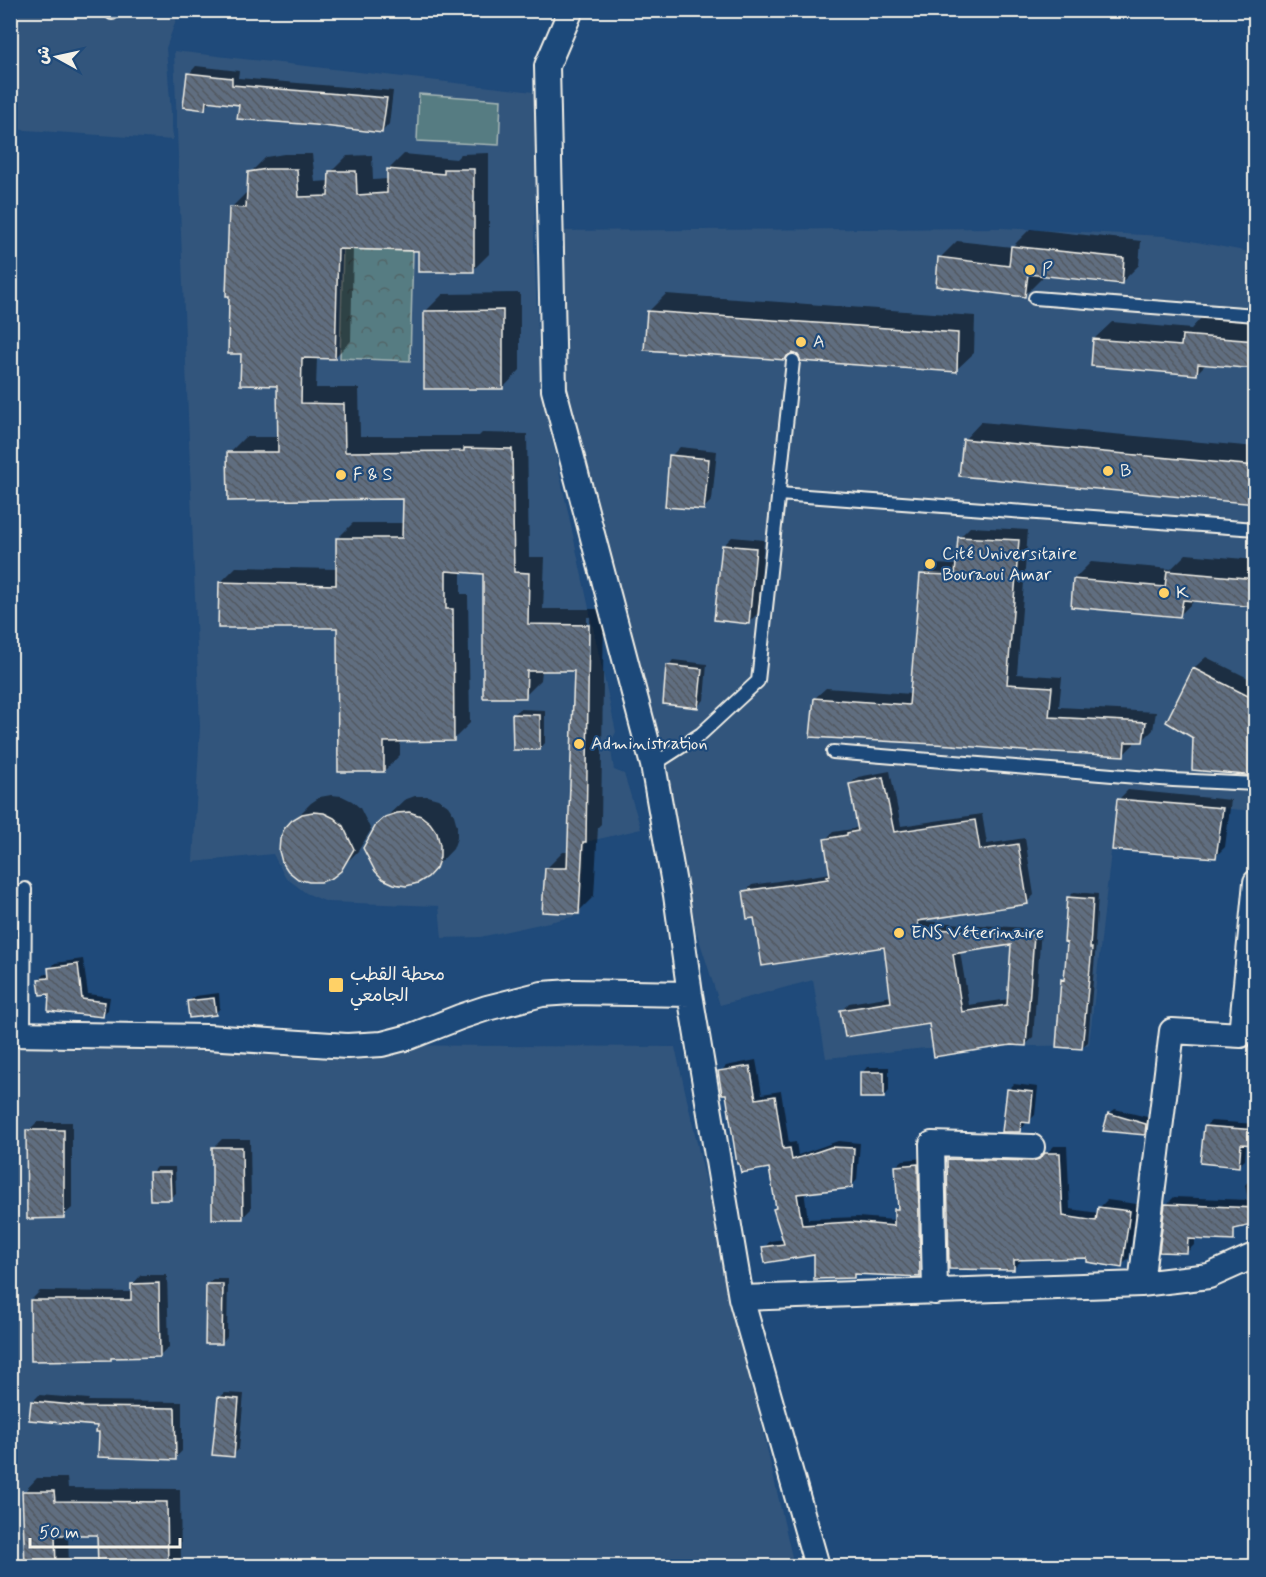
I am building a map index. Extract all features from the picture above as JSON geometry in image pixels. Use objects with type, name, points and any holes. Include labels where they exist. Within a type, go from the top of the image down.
[{"type":"street","points":[[571,10],[547,66],[554,390],[653,765],[741,1298],[818,1566]]},
{"type":"street","points":[[1141,1284],[1172,1031],[1241,1035],[1256,882]]},
{"type":"street","points":[[17,1034],[207,1037],[347,1046],[382,1044],[409,1037],[487,1008],[542,994],[571,992],[690,994]]},
{"type":"street","points":[[936,1292],[932,1144],[1032,1147]]},
{"type":"street","points":[[741,1298],[1141,1284],[1209,1276],[1256,1256]]},
{"type":"lane","points":[[1035,298],[1256,315]]},
{"type":"lane","points":[[653,765],[701,734],[758,681],[793,361]]},
{"type":"lane","points":[[779,494],[1256,529]]},
{"type":"lane","points":[[833,752],[1173,780],[1256,784]]},
{"type":"lane","points":[[17,1034],[25,889]]},
{"type":"shaded area","points":[[10,11],[179,11],[166,48],[173,140],[11,129]]},
{"type":"shaded area","points":[[174,51],[534,92],[536,157],[534,245],[540,384],[616,732],[610,744],[614,770],[624,774],[641,829],[586,842],[581,915],[480,937],[442,938],[439,906],[327,902],[306,893],[285,877],[273,854],[193,862],[200,727]]},
{"type":"shaded area","name":"Cité Universitaire Bouraoui Amar","points":[[1001,228],[1165,236],[1255,253],[1255,811],[1117,799],[1089,1045],[926,1048],[826,1058],[813,980],[720,1005],[682,886],[557,364],[547,231]]},
{"type":"shaded area","points":[[10,781],[17,1018],[10,1018]]},
{"type":"shaded area","points":[[11,1043],[675,1047],[794,1566],[11,1566]]},
{"type":"green space","points":[[419,94],[501,100],[499,145],[417,141]]},
{"type":"green space","points":[[343,249],[413,251],[410,361],[340,358]]},
{"type":"building","points":[[187,73],[232,78],[232,85],[387,98],[382,133],[237,119],[239,105],[206,101],[205,110],[183,107]]},
{"type":"building","points":[[267,169],[297,169],[299,197],[328,196],[329,171],[356,171],[357,195],[387,193],[387,169],[444,174],[444,169],[474,169],[474,272],[418,272],[418,251],[338,249],[335,359],[302,358],[301,403],[344,404],[345,452],[464,451],[464,448],[512,449],[514,572],[529,573],[528,624],[589,625],[586,842],[583,842],[579,914],[542,912],[545,868],[567,868],[574,671],[527,671],[526,698],[483,698],[483,574],[446,571],[446,609],[453,609],[454,741],[384,742],[384,772],[338,772],[337,628],[218,628],[219,582],[336,585],[336,538],[402,538],[403,499],[228,501],[227,452],[278,452],[277,386],[240,385],[241,354],[228,354],[229,296],[226,296],[229,207],[246,208],[248,172]]},
{"type":"building","name":"P","points":[[1011,246],[1124,258],[1122,284],[1028,274],[1025,297],[936,286],[938,257],[1009,266]]},
{"type":"building","points":[[503,310],[503,389],[424,389],[424,311]]},
{"type":"building","name":"A","points":[[647,311],[958,333],[957,372],[801,361],[798,355],[793,353],[785,360],[644,350]]},
{"type":"building","points":[[1182,335],[1256,341],[1256,369],[1198,364],[1197,375],[1091,366],[1093,339],[1181,346]]},
{"type":"building","name":"B","points":[[963,439],[1256,466],[1256,504],[959,476]]},
{"type":"building","points":[[669,455],[709,459],[704,510],[665,507]]},
{"type":"building","points":[[958,537],[1019,540],[1007,684],[1052,687],[1049,717],[1146,722],[1143,742],[1125,742],[1124,756],[810,737],[814,698],[909,705],[920,574],[955,575]]},
{"type":"building","points":[[722,545],[756,548],[749,624],[714,620]]},
{"type":"building","name":"K","points":[[1167,571],[1256,579],[1256,607],[1183,600],[1180,617],[1071,607],[1073,579],[1165,587]]},
{"type":"building","points":[[666,665],[702,669],[698,708],[663,704]]},
{"type":"building","points":[[1193,668],[1256,700],[1256,776],[1192,770],[1193,738],[1166,722]]},
{"type":"building","points":[[512,714],[540,715],[540,750],[513,750]]},
{"type":"building","points":[[883,777],[894,832],[975,820],[980,850],[1018,844],[1028,904],[918,921],[919,928],[1034,935],[1026,1046],[1011,1045],[934,1057],[929,1024],[845,1037],[840,1010],[891,1002],[884,947],[762,966],[754,918],[747,919],[743,891],[828,879],[827,877],[830,876],[824,839],[858,831],[849,784]],"holes":[[[1011,945],[1007,1005],[962,1012],[953,954]]]},
{"type":"building","points":[[1117,799],[1223,808],[1216,858],[1112,850]]},
{"type":"building","points":[[409,812],[421,816],[437,833],[440,857],[436,868],[428,877],[406,886],[383,879],[375,871],[363,848],[376,825],[385,817]]},
{"type":"building","points":[[324,813],[343,826],[354,849],[341,871],[321,882],[298,879],[288,871],[279,851],[284,829],[302,814]]},
{"type":"building","points":[[1067,897],[1093,899],[1090,948],[1092,948],[1082,1049],[1056,1047],[1061,979],[1064,980],[1067,943],[1064,942]]},
{"type":"building","points":[[78,964],[82,999],[105,1002],[103,1017],[48,1011],[49,994],[40,995],[38,979],[49,978],[48,968]]},
{"type":"building","points":[[214,998],[216,1015],[189,1018],[187,1001]]},
{"type":"building","points":[[750,1066],[756,1099],[775,1096],[783,1149],[790,1148],[792,1160],[831,1147],[854,1148],[852,1188],[797,1194],[802,1225],[851,1222],[894,1226],[894,1209],[898,1209],[895,1166],[918,1164],[920,1277],[854,1274],[854,1278],[814,1279],[814,1255],[765,1263],[762,1247],[784,1244],[773,1209],[776,1208],[769,1168],[741,1173],[739,1164],[737,1164],[726,1094],[722,1094],[718,1071]]},
{"type":"building","points":[[860,1072],[884,1072],[884,1098],[860,1098]]},
{"type":"building","points":[[1007,1089],[1033,1092],[1030,1123],[1021,1122],[1020,1132],[1002,1132]]},
{"type":"building","points":[[1108,1113],[1146,1124],[1145,1135],[1103,1131]]},
{"type":"building","points":[[1204,1126],[1256,1130],[1256,1145],[1241,1144],[1239,1167],[1200,1163]]},
{"type":"building","points":[[26,1130],[64,1130],[64,1218],[27,1219]]},
{"type":"building","points":[[212,1147],[242,1147],[243,1219],[212,1219]]},
{"type":"building","points":[[1045,1153],[1060,1153],[1063,1216],[1096,1221],[1098,1207],[1130,1211],[1122,1268],[1087,1262],[1087,1258],[1014,1260],[1014,1270],[949,1269],[947,1159],[1032,1161],[1039,1159]]},
{"type":"building","points":[[149,1172],[170,1172],[171,1200],[150,1200]]},
{"type":"building","points":[[1165,1204],[1256,1208],[1256,1224],[1234,1229],[1234,1241],[1188,1239],[1187,1253],[1159,1252]]},
{"type":"building","points":[[159,1283],[160,1357],[31,1361],[30,1300],[131,1300],[131,1284]]},
{"type":"building","points":[[206,1284],[223,1284],[222,1344],[205,1344]]},
{"type":"building","points":[[218,1397],[239,1399],[234,1457],[212,1455]]},
{"type":"building","points":[[31,1401],[82,1407],[175,1408],[176,1460],[98,1457],[99,1432],[96,1432],[97,1426],[29,1420]]},
{"type":"building","points":[[22,1491],[54,1491],[55,1501],[167,1502],[168,1566],[98,1566],[97,1535],[55,1535],[56,1566],[25,1566]]},
{"type":"place","name":"P","points":[[1030,270]]},
{"type":"place","name":"A","points":[[801,342]]},
{"type":"place","name":"B","points":[[1108,471]]},
{"type":"place","name":"F & S","points":[[341,475]]},
{"type":"place","name":"Cité Universitaire Bouraoui Amar","points":[[930,564]]},
{"type":"place","name":"K","points":[[1164,593]]},
{"type":"place","name":"Administration","points":[[579,744]]},
{"type":"place","name":"ENS Véterinaire","points":[[899,933]]},
{"type":"place","name":"محطة القطب الجامعي","points":[[336,985]]}]
